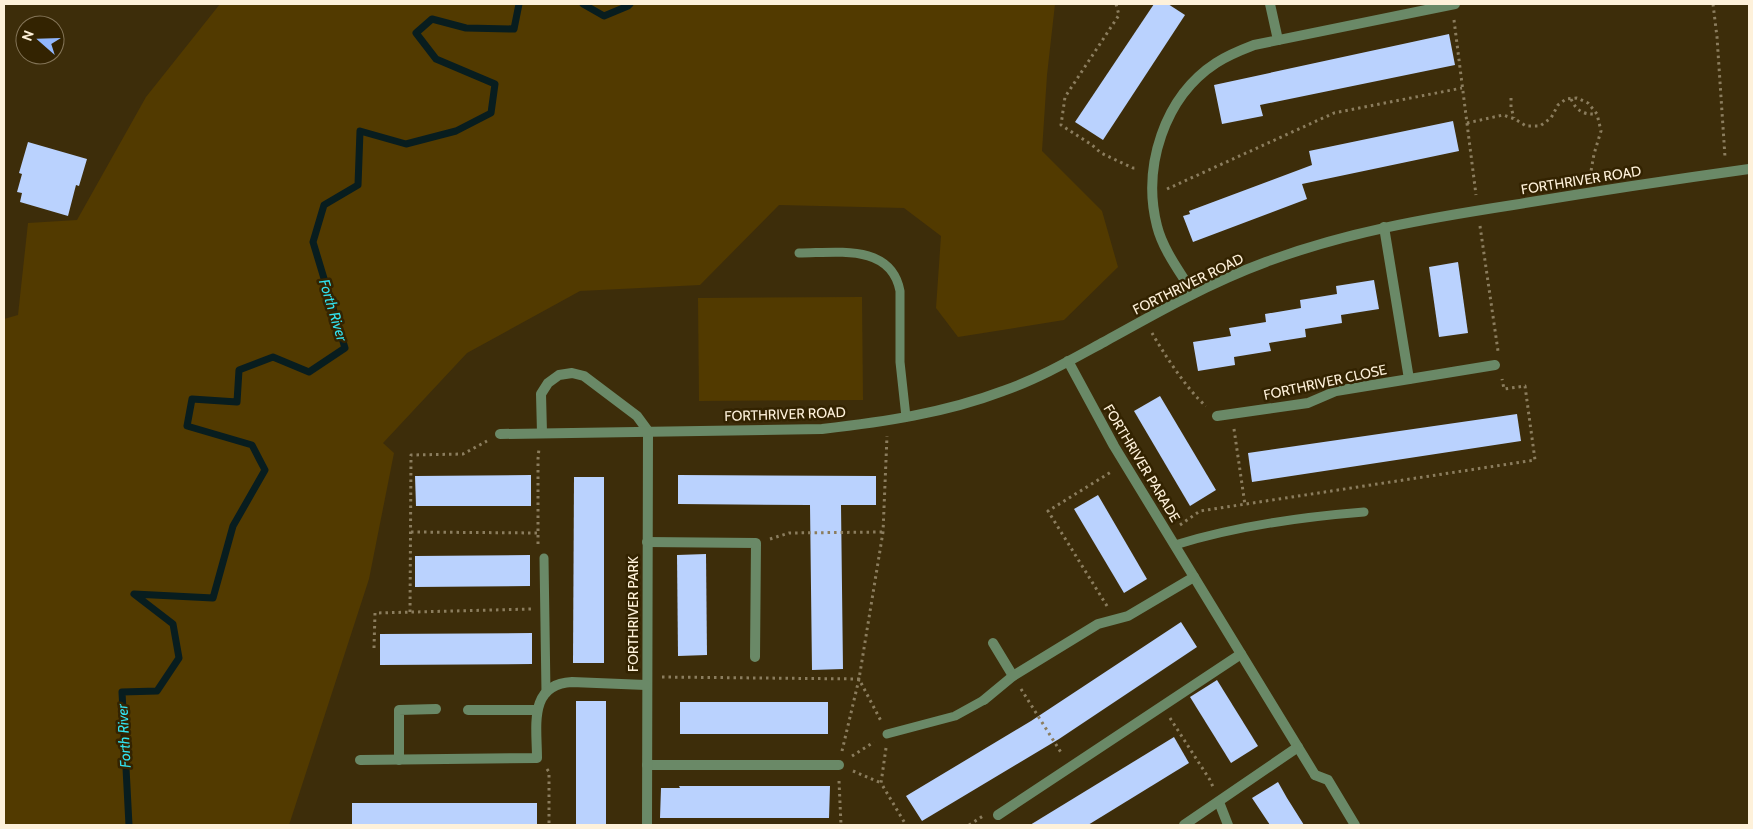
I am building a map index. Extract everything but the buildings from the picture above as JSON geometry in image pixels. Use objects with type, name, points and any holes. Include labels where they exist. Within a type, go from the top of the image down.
[{"type":"street","points":[[1270,4],[1278,40]]},
{"type":"street","points":[[1193,293],[1164,246],[1157,226],[1152,194],[1156,151],[1162,132],[1182,95],[1214,64],[1254,45],[1454,4]]},
{"type":"street","name":"FORTHRIVER ROAD","points":[[500,434],[822,429],[933,412],[1003,391],[1068,361],[1193,293],[1263,262],[1309,247],[1384,227],[1478,210],[1749,170]]},
{"type":"street","name":"FORTHRIVER CLOSE","points":[[1384,227],[1409,379]]},
{"type":"street","name":"FORTHRIVER PARADE","points":[[1068,361],[1125,464],[1315,775],[1328,780],[1355,825]]},
{"type":"street","name":"FORTHRIVER CLOSE","points":[[1217,416],[1308,402],[1336,391],[1498,364]]},
{"type":"street","points":[[542,433],[541,394],[548,383],[559,375],[572,372],[592,381],[637,416],[648,431]]},
{"type":"street","name":"FORTHRIVER PARK","points":[[647,825],[648,431]]},
{"type":"street","name":"FORTHRIVER PARK","points":[[647,542],[756,543]]},
{"type":"street","points":[[755,657],[756,543]]},
{"type":"street","points":[[984,700],[1014,676],[1098,624],[1128,616],[1194,577]]},
{"type":"street","points":[[993,643],[1014,676]]},
{"type":"street","points":[[998,815],[1241,654]]},
{"type":"street","name":"FORTHRIVER PARK","points":[[546,693],[549,688],[560,683],[646,681]]},
{"type":"street","points":[[360,760],[537,758],[536,710],[546,693]]},
{"type":"street","points":[[399,760],[398,710],[436,709]]},
{"type":"street","points":[[468,710],[536,710]]},
{"type":"street","points":[[1184,825],[1298,747]]},
{"type":"street","points":[[647,765],[839,765]]},
{"type":"street","points":[[1219,802],[1228,825]]},
{"type":"lane","points":[[799,253],[858,253],[871,256],[883,262],[898,280],[900,291],[900,362],[906,417]]},
{"type":"lane","points":[[1175,545],[1226,530],[1316,516],[1364,512]]},
{"type":"lane","points":[[544,558],[546,693]]},
{"type":"lane","points":[[888,734],[955,716],[984,700]]},
{"type":"path","points":[[1116,4],[1119,15],[1065,97],[1061,125],[1101,153],[1133,168]]},
{"type":"path","points":[[1168,533],[1200,511],[1535,460],[1525,386],[1504,389],[1498,364],[1462,88],[1454,4]]},
{"type":"path","points":[[1713,4],[1726,173]]},
{"type":"path","points":[[1152,194],[1174,187],[1334,113],[1462,88]]},
{"type":"path","points":[[1512,98],[1511,107],[1514,119]]},
{"type":"path","points":[[1467,123],[1503,115],[1526,126],[1540,126],[1551,118],[1558,105],[1566,99],[1577,98],[1588,103],[1597,114],[1601,131],[1594,154],[1587,193]]},
{"type":"path","points":[[1571,99],[1579,110],[1588,114],[1597,114]]},
{"type":"path","points":[[1159,345],[1196,398],[1217,416]]},
{"type":"path","points":[[1232,414],[1244,505]]},
{"type":"path","points":[[841,825],[839,765],[859,679],[884,532],[887,420]]},
{"type":"path","points":[[410,612],[411,454],[463,454],[500,434]]},
{"type":"path","points":[[538,459],[538,548],[544,558]]},
{"type":"path","points":[[1115,620],[1048,511],[1125,464]]},
{"type":"path","points":[[411,532],[538,533]]},
{"type":"path","points":[[756,543],[789,534],[884,532]]},
{"type":"path","points":[[374,648],[375,613],[544,608]]},
{"type":"path","points":[[1014,676],[1060,750]]},
{"type":"path","points":[[646,681],[859,679]]},
{"type":"path","points":[[859,679],[888,734],[881,783]]},
{"type":"path","points":[[1162,706],[1210,780],[1219,802]]},
{"type":"path","points":[[839,765],[888,734]]},
{"type":"path","points":[[537,758],[549,772],[549,825]]},
{"type":"path","points":[[839,765],[881,783],[906,825]]},
{"type":"shaded area","points":[[220,4],[1055,4],[1047,75],[1042,151],[1102,211],[1118,267],[1064,320],[958,337],[936,308],[941,236],[904,208],[779,205],[700,285],[580,291],[467,353],[383,443],[394,453],[369,579],[289,825],[4,825],[4,319],[18,315],[28,223],[77,220],[146,97]]},
{"type":"shaded area","points":[[862,297],[863,400],[699,401],[698,298]]},
{"type":"waterway","name":"Forth River","points":[[129,825],[122,692],[157,691],[179,658],[173,624],[134,594],[213,598],[233,526],[265,470],[252,445],[187,426],[192,399],[237,402],[239,370],[273,357],[309,372],[345,348],[313,242],[324,205],[358,185],[360,131],[406,144],[456,131],[491,113],[495,84],[436,59],[416,33],[432,19],[466,28],[514,29],[519,4]]},
{"type":"waterway","name":"Forth River","points":[[583,4],[604,16],[630,4]]}]
